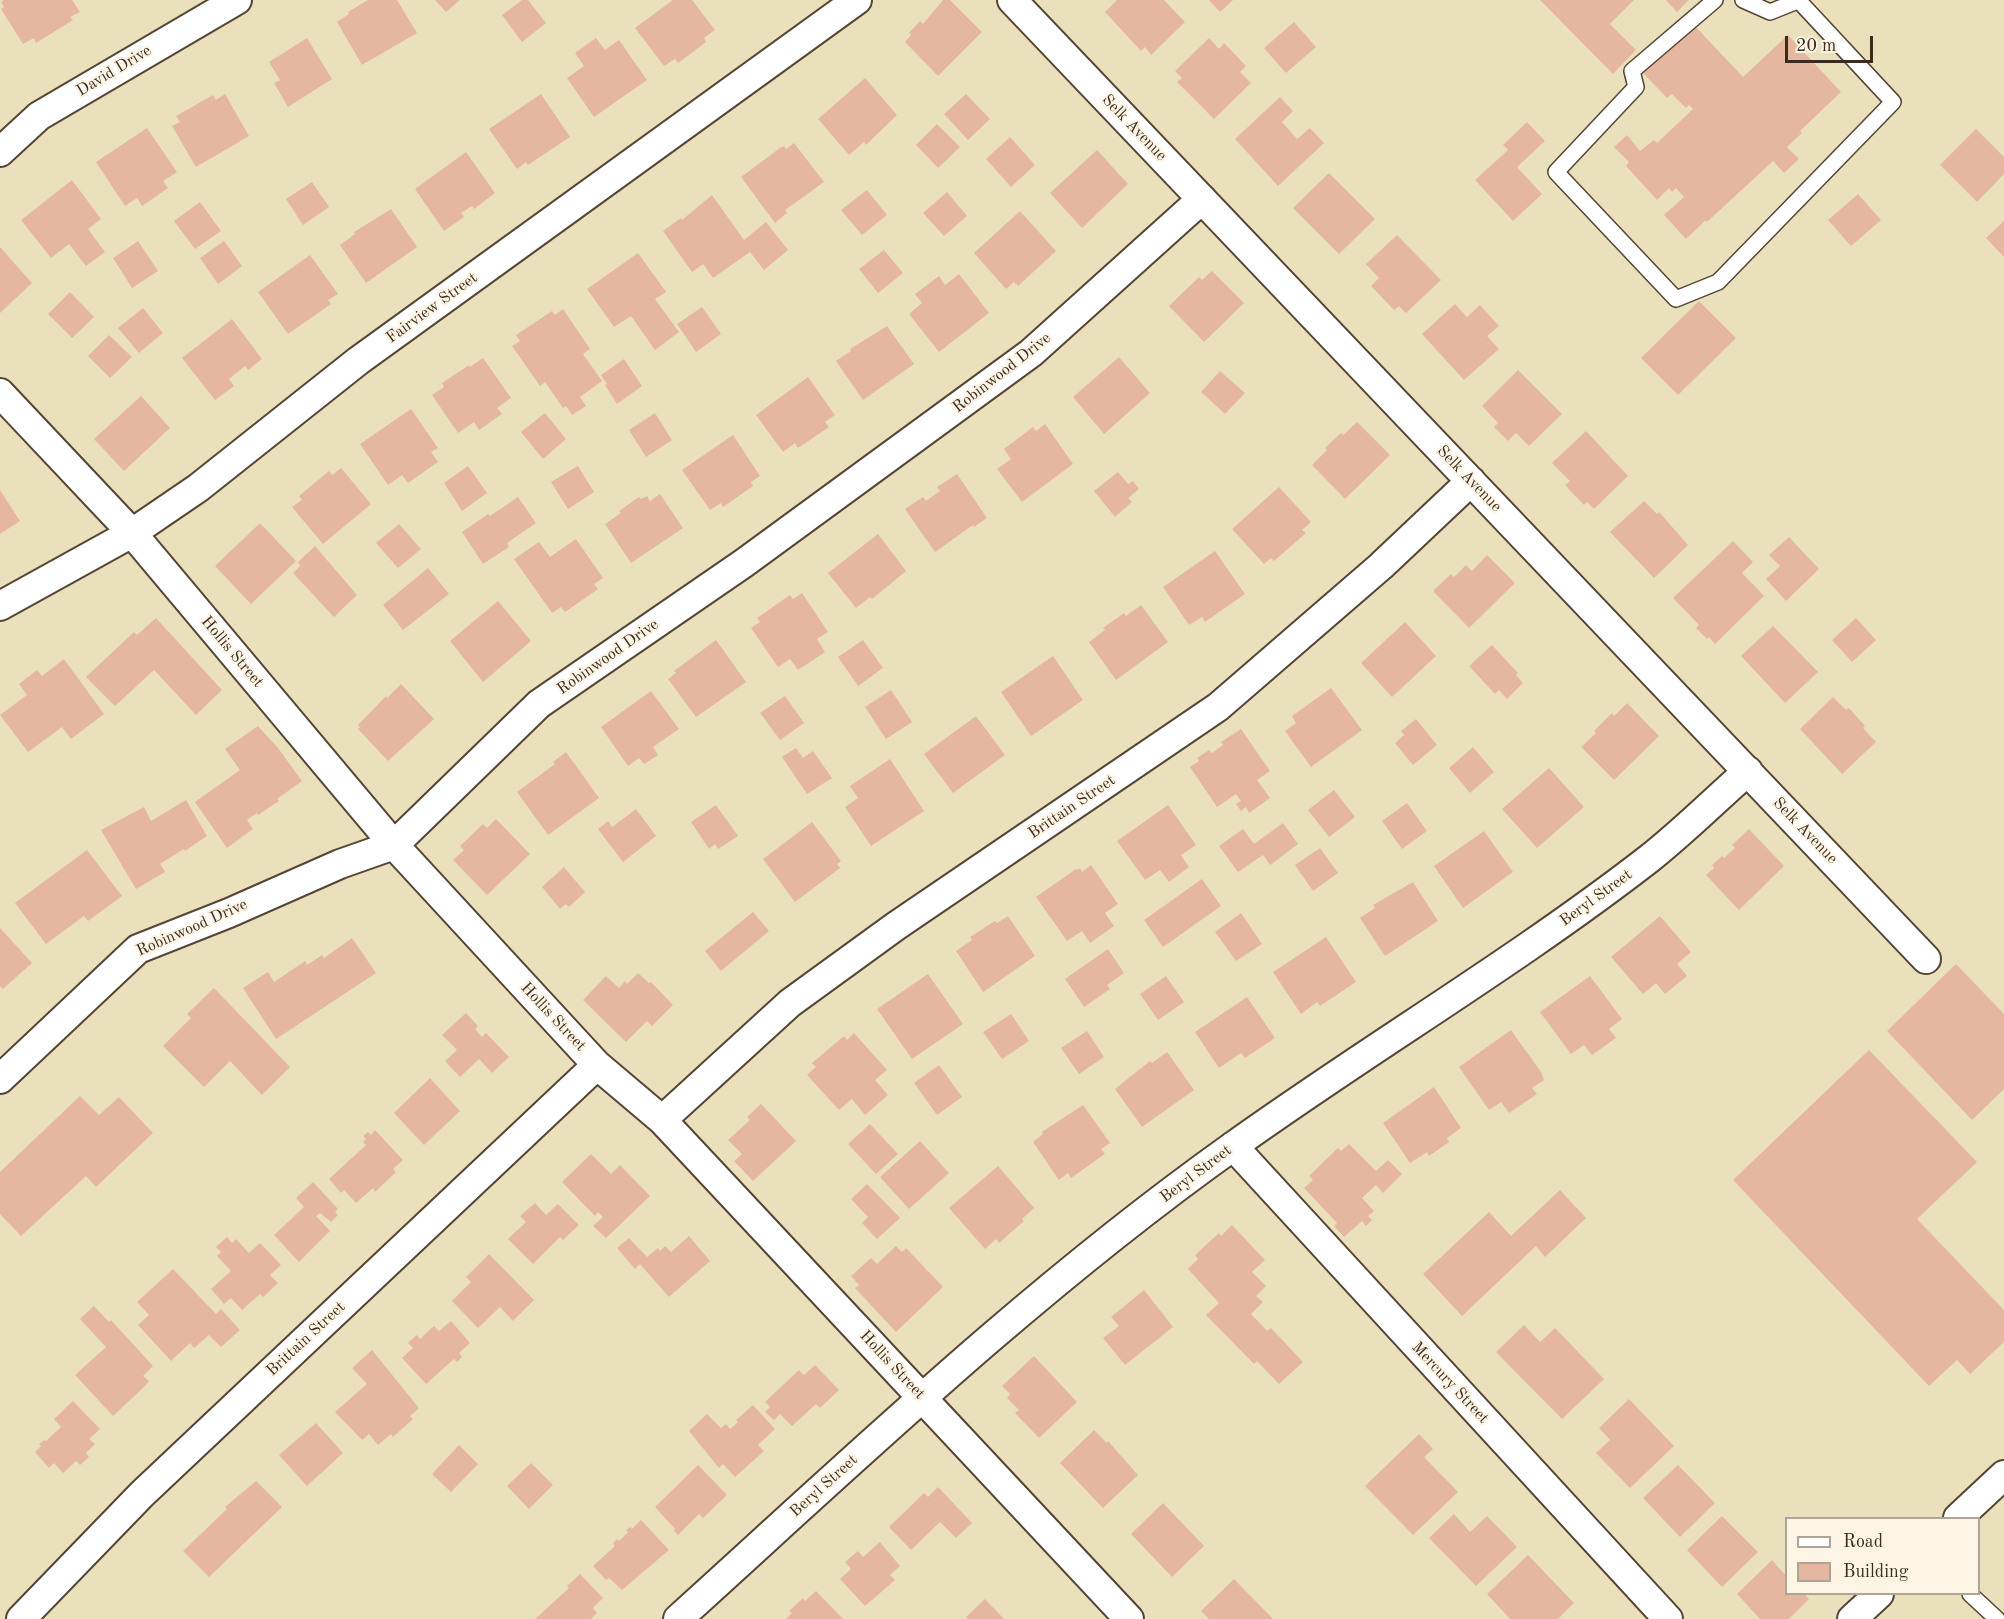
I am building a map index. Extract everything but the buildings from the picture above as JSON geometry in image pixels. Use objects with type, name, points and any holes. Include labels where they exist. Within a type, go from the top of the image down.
[{"type":"street","name":"David Drive","points":[[0,152],[39,116],[237,0]]},
{"type":"street","name":"Fairview Street","points":[[0,606],[132,533],[198,488],[358,362],[858,0]]},
{"type":"street","name":"Selk Avenue","points":[[1012,0],[1926,959]]},
{"type":"street","name":"Robinwood Drive","points":[[0,1079],[138,948],[229,913],[340,864],[394,845],[539,704],[744,563],[1031,353],[1202,199]]},
{"type":"street","name":"Hollis Street","points":[[0,393],[132,533],[394,845],[597,1065],[662,1120],[1130,1619]]},
{"type":"street","name":"Brittain Street","points":[[662,1120],[790,1003],[896,926],[1218,707],[1381,566],[1471,481]]},
{"type":"street","name":"Beryl Street","points":[[678,1619],[922,1398],[1102,1244],[1233,1146],[1544,936],[1653,856],[1748,771]]},
{"type":"street","name":"Brittain Street","points":[[21,1619],[142,1494],[597,1065]]},
{"type":"street","name":"Mercury Street","points":[[1233,1146],[1668,1619]]},
{"type":"street","points":[[1959,1517],[2004,1475]]},
{"type":"street","points":[[1852,1619],[1877,1595]]},
{"type":"lane","points":[[1715,0],[1632,71],[1636,87],[1556,172],[1676,299],[1718,282],[1893,102],[1799,1],[1770,12],[1743,0]]},
{"type":"lane","points":[[1972,1595],[1997,1619]]}]
